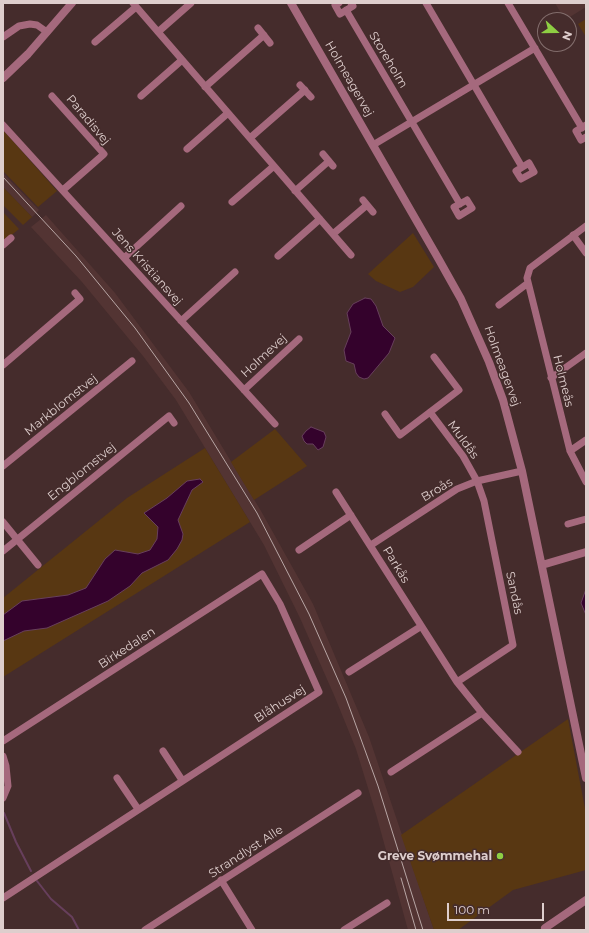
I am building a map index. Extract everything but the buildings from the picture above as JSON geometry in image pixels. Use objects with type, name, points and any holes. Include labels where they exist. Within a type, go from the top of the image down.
[{"type":"street","points":[[3,78],[47,32],[72,3]]},
{"type":"street","points":[[158,32],[191,3]]},
{"type":"street","name":"Holmeagervej","points":[[291,3],[438,258],[475,328],[503,400],[522,471],[586,778]]},
{"type":"street","name":"Storeholm","points":[[339,3],[335,5],[340,14],[346,10],[460,204]]},
{"type":"street","points":[[346,10],[353,6],[351,3]]},
{"type":"street","points":[[426,3],[522,167]]},
{"type":"street","points":[[508,3],[534,48],[584,127],[576,131],[581,140],[586,137]]},
{"type":"street","points":[[95,42],[134,5],[351,255]]},
{"type":"street","points":[[3,37],[20,26],[30,24],[37,25],[47,32]]},
{"type":"street","points":[[258,28],[270,42]]},
{"type":"street","points":[[205,86],[264,35]]},
{"type":"street","points":[[373,145],[534,48]]},
{"type":"street","points":[[141,96],[182,60]]},
{"type":"street","points":[[250,138],[303,87],[311,97]]},
{"type":"street","name":"Paradisvej","points":[[52,96],[104,154],[63,190]]},
{"type":"street","points":[[187,149],[228,113]]},
{"type":"street","name":"Jens Kristiansvej","points":[[3,125],[275,424]]},
{"type":"street","points":[[295,191],[331,163],[323,154]]},
{"type":"street","points":[[232,202],[274,166]]},
{"type":"street","points":[[333,234],[365,202],[373,212]]},
{"type":"street","points":[[124,258],[181,206]]},
{"type":"street","points":[[278,256],[320,219]]},
{"type":"street","points":[[499,305],[528,283],[527,275],[530,268],[586,226]]},
{"type":"street","points":[[573,235],[586,253]]},
{"type":"street","points":[[3,246],[11,238]]},
{"type":"street","points":[[181,321],[235,272]]},
{"type":"street","name":"Holmeås","points":[[528,283],[570,451],[586,482]]},
{"type":"street","points":[[3,364],[80,299],[75,293]]},
{"type":"street","name":"Holmevej","points":[[244,390],[299,339]]},
{"type":"street","points":[[551,378],[586,353]]},
{"type":"street","points":[[385,414],[400,435],[459,390],[434,357]]},
{"type":"street","name":"Markblomstvej","points":[[3,466],[132,361]]},
{"type":"street","name":"Muldås","points":[[430,412],[463,456],[477,481]]},
{"type":"street","name":"Engblomstvej","points":[[3,551],[169,416],[174,423]]},
{"type":"street","points":[[570,451],[586,440]]},
{"type":"street","name":"Broås","points":[[371,545],[457,489],[477,481],[522,471]]},
{"type":"street","name":"Sandås","points":[[457,682],[513,645],[484,502],[477,481]]},
{"type":"street","name":"Parkås","points":[[336,492],[371,545],[420,627],[457,682],[482,713],[518,752]]},
{"type":"street","points":[[299,550],[351,515]]},
{"type":"street","points":[[568,524],[586,519]]},
{"type":"street","points":[[3,522],[38,565]]},
{"type":"street","points":[[542,565],[586,552]]},
{"type":"street","name":"Birkedalen","points":[[3,741],[262,574]]},
{"type":"street","name":"Blåhusvej","points":[[3,898],[319,692],[280,604],[262,574]]},
{"type":"street","points":[[349,672],[420,627]]},
{"type":"street","points":[[391,772],[482,713]]},
{"type":"street","points":[[163,751],[182,780]]},
{"type":"street","points":[[3,756],[6,766],[8,786],[3,798]]},
{"type":"street","points":[[117,778],[138,809]]},
{"type":"street","name":"Strandlyst Alle","points":[[145,930],[358,793]]},
{"type":"street","points":[[221,880],[252,930]]},
{"type":"street","points":[[545,928],[586,900]]},
{"type":"street","points":[[344,930],[387,903]]},
{"type":"shaded area","points":[[555,3],[586,3],[586,7],[577,13],[560,12]]},
{"type":"shaded area","points":[[586,19],[586,37],[578,24]]},
{"type":"shaded area","points":[[3,130],[57,191],[38,207],[3,171]]},
{"type":"shaded area","points":[[3,173],[39,210],[32,217],[3,187]]},
{"type":"shaded area","points":[[3,187],[32,217],[23,225],[3,205]]},
{"type":"shaded area","points":[[3,212],[19,229],[3,242]]},
{"type":"shaded area","points":[[46,215],[115,293],[189,392],[261,511],[313,604],[369,737],[434,930],[408,930],[376,814],[356,749],[300,618],[264,545],[176,400],[143,356],[82,282],[31,227]]},
{"type":"shaded area","points":[[413,233],[434,267],[413,287],[400,292],[376,281],[368,274]]},
{"type":"shaded area","points":[[365,298],[371,299],[376,306],[383,326],[395,338],[389,353],[368,378],[364,379],[359,377],[356,373],[354,364],[346,361],[344,350],[351,332],[347,313],[353,304]]},
{"type":"shaded area","points":[[311,427],[324,432],[326,437],[323,447],[318,450],[313,444],[307,444],[302,436]]},
{"type":"shaded area","points":[[275,429],[307,466],[254,500],[231,462]]},
{"type":"shaded area","points":[[205,448],[250,522],[3,677],[3,598],[127,498]]},
{"type":"shaded area","points":[[200,479],[203,482],[192,490],[178,520],[183,534],[182,540],[168,560],[142,573],[130,586],[108,601],[47,628],[24,631],[3,641],[3,615],[22,601],[68,595],[86,588],[105,559],[115,550],[138,554],[150,550],[157,539],[158,527],[144,513],[167,498],[187,481]]},
{"type":"shaded area","points":[[586,589],[586,615],[581,603]]},
{"type":"shaded area","points":[[568,719],[586,814],[586,870],[513,890],[458,930],[434,930],[401,835]]},
{"type":"waterway","points":[[4,813],[16,842],[31,871]]},
{"type":"waterway","points":[[37,881],[51,899],[72,917],[79,930]]},
{"type":"tram line","points":[[3,177],[76,256],[135,328],[189,403],[257,513],[309,614],[346,698],[378,786],[423,930]]},
{"type":"tram line","points":[[401,878],[416,930]]},
{"type":"place","name":"Greve Svømmehal","points":[[500,856]]}]
